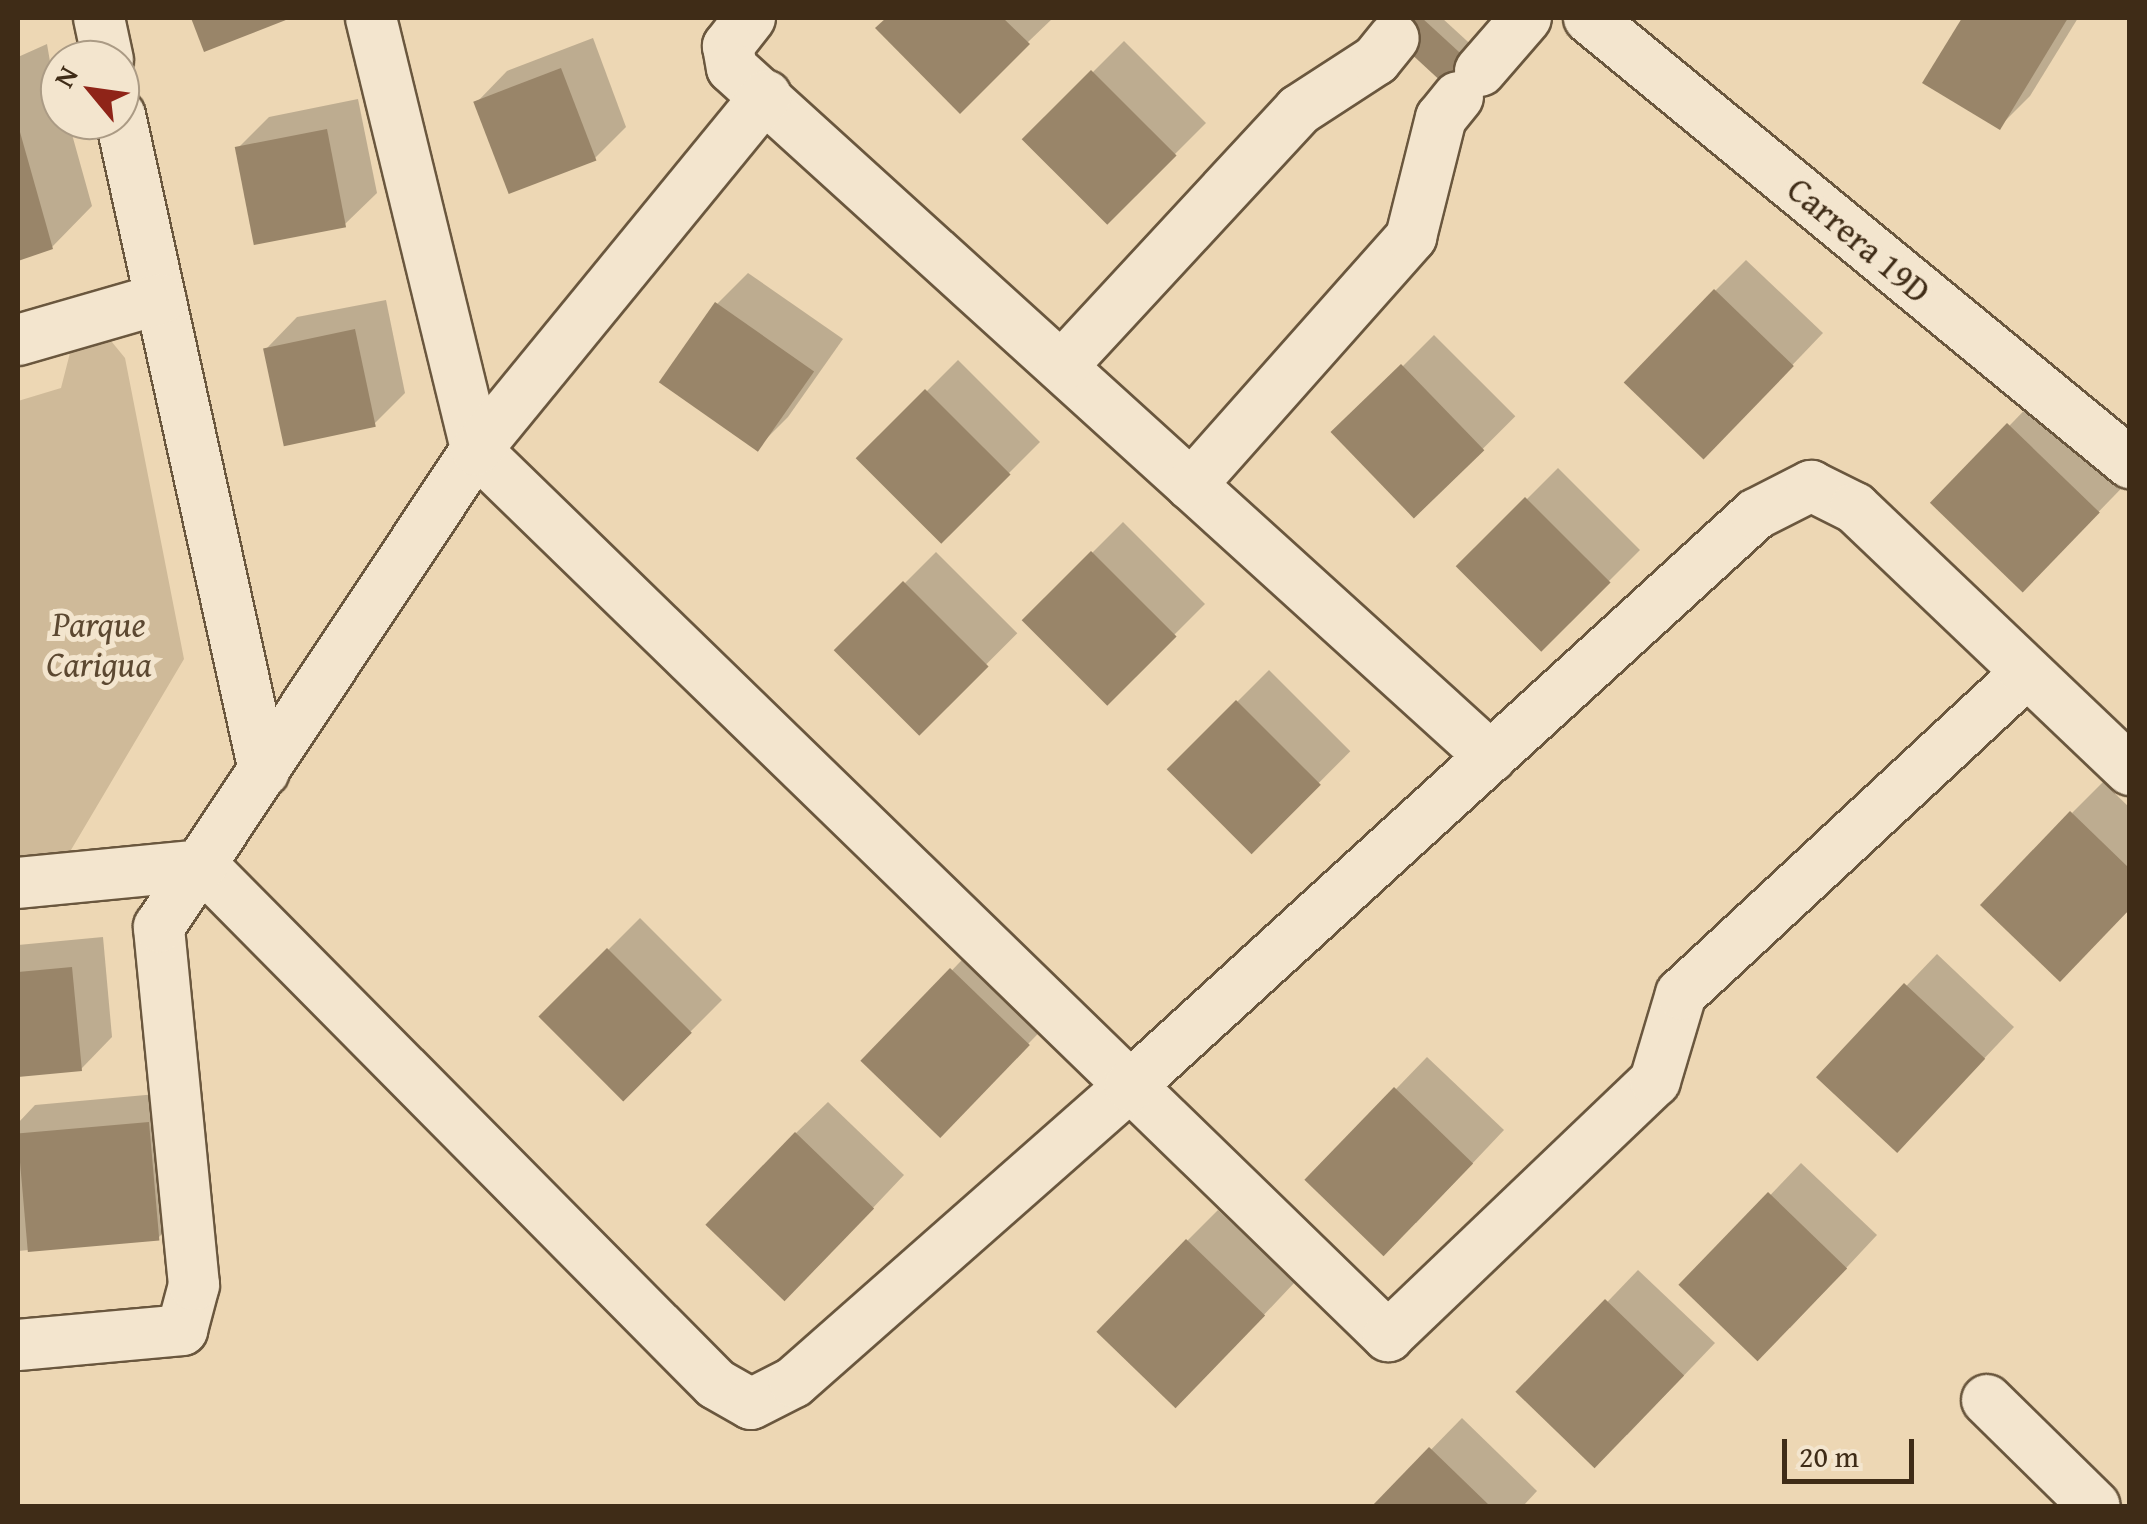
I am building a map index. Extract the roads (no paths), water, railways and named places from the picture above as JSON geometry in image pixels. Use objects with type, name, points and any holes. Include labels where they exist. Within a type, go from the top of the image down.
[{"type":"street","points":[[370,18],[476,450],[1388,1336],[1655,1082],[1681,994],[2024,674]]},
{"type":"street","points":[[750,18],[728,46],[732,68],[1491,757]]},
{"type":"street","points":[[1192,485],[1411,237],[1442,118],[1526,18]]},
{"type":"street","name":"Carrera 19D","points":[[1589,18],[2130,463]]},
{"type":"street","points":[[1062,366],[1299,110],[1376,60],[1394,38]]},
{"type":"street","points":[[18,1345],[182,1330],[194,1284],[159,927],[476,450],[766,96]]},
{"type":"street","points":[[125,140],[264,771]]},
{"type":"street","points":[[18,340],[160,299]]},
{"type":"street","points":[[202,865],[716,1384],[751,1404],[794,1382],[1130,1086],[1756,514],[1811,486],[1855,508],[2024,674],[2130,770]]},
{"type":"street","points":[[18,883],[202,865]]},
{"type":"street","points":[[1987,1400],[2095,1506]]},
{"type":"park label","name":"Parque Carigua","points":[[99,644]]}]
